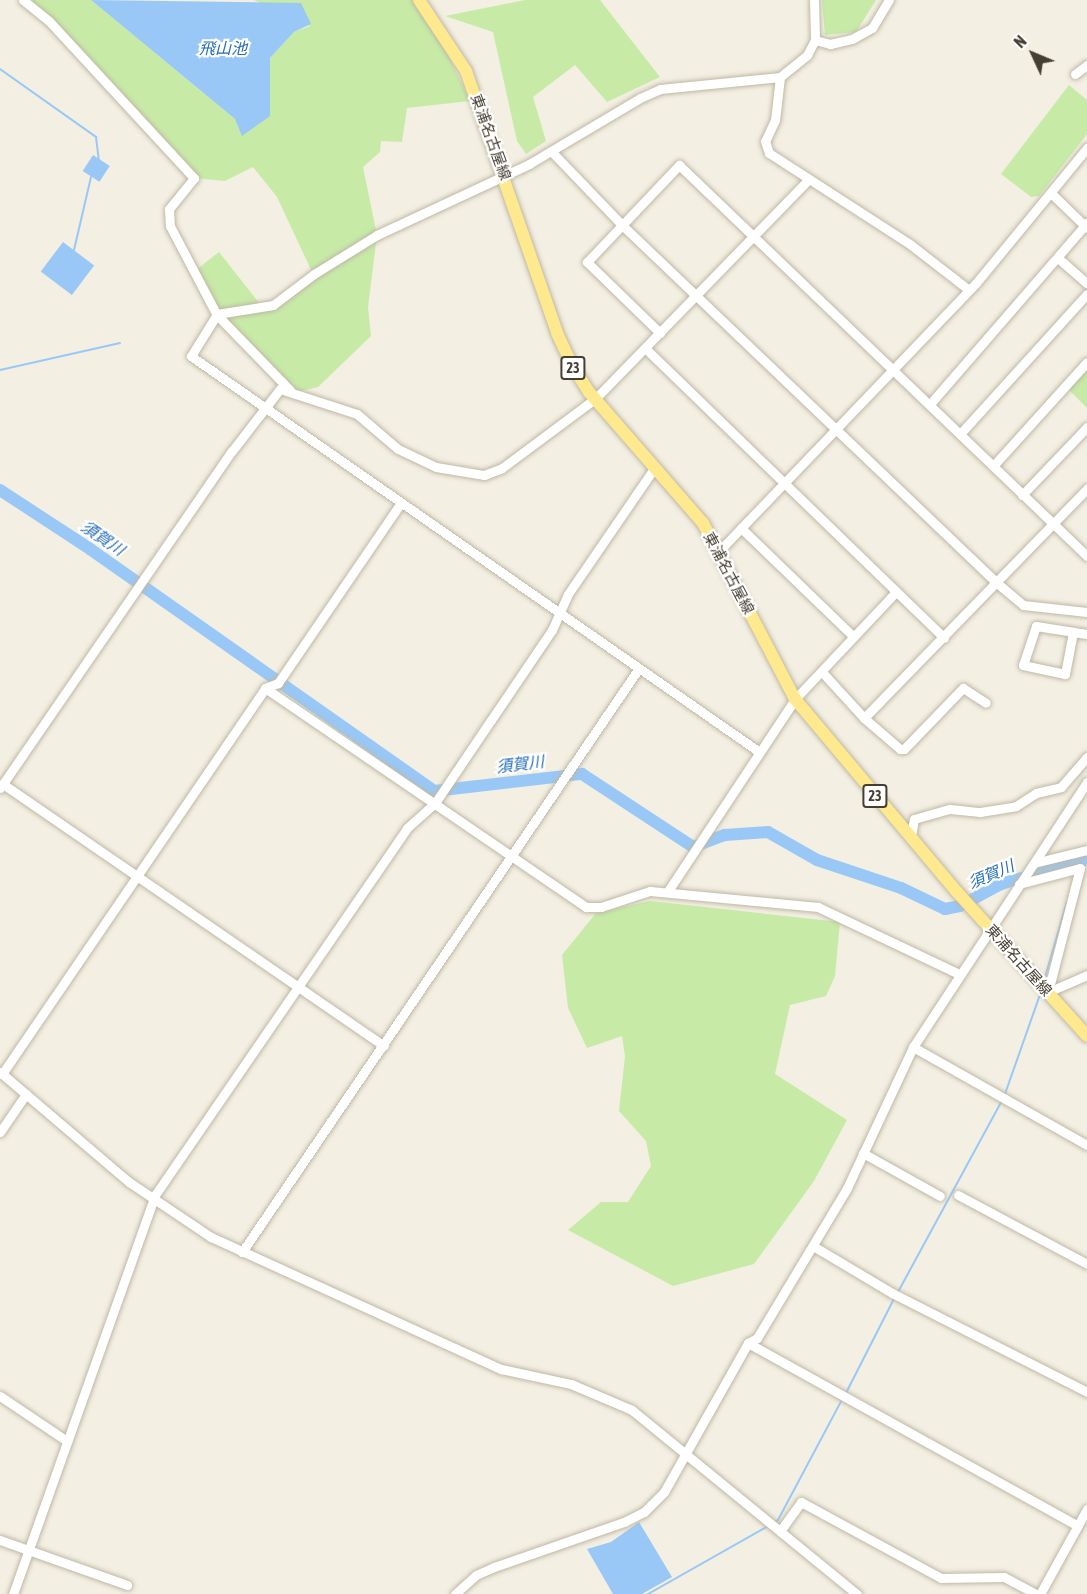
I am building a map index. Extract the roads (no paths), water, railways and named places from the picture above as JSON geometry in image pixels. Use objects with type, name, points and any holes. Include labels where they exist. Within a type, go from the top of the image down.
[{"type":"main road","name":"東浦名古屋線","points":[[419,0],[466,71],[505,175],[556,333],[572,365],[596,398],[683,498],[720,549],[795,699],[957,892],[1087,1036]]},
{"type":"street","points":[[23,0],[49,21],[194,178],[169,209],[170,226],[216,315],[293,393]]},
{"type":"street","points":[[758,751],[400,504],[191,356],[216,315],[273,305],[314,274],[377,235],[552,152],[606,115],[660,89],[780,77],[795,68],[815,40],[814,0]]},
{"type":"street","points":[[815,40],[830,44],[852,39],[872,28],[889,0]]},
{"type":"street","points":[[1075,74],[1087,65]]},
{"type":"street","points":[[780,77],[775,120],[765,141],[769,153],[911,245],[969,290]]},
{"type":"street","points":[[720,549],[969,290],[1087,148]]},
{"type":"street","points":[[552,152],[621,224],[997,583],[1023,605],[1087,612]]},
{"type":"street","points":[[660,333],[586,262],[680,165],[1054,526],[1087,554]]},
{"type":"street","points":[[384,1046],[1,786],[232,451],[280,389],[357,414],[415,459],[446,470],[484,475],[502,468],[596,398],[809,179]]},
{"type":"street","points":[[930,404],[1086,226],[1051,194]]},
{"type":"street","points":[[1059,258],[1087,283]]},
{"type":"street","points":[[960,434],[1087,294]]},
{"type":"street","points":[[646,349],[944,638]]},
{"type":"street","points":[[993,466],[1087,362]]},
{"type":"street","points":[[1022,495],[1087,427]]},
{"type":"street","points":[[13,1594],[153,1200],[407,828],[435,803],[552,630],[568,594],[656,467]]},
{"type":"street","points":[[864,718],[1054,526],[1087,489]]},
{"type":"street","points":[[400,504],[278,683],[265,688],[1,1073],[153,1200],[242,1252],[501,1369],[604,1395],[653,1424],[857,1594]]},
{"type":"street","points":[[741,528],[853,636]]},
{"type":"street","points":[[668,891],[758,751],[795,699],[896,592]]},
{"type":"street","points":[[1073,632],[1065,674],[1023,665],[1036,626],[1087,634]]},
{"type":"street","points":[[242,1252],[500,877],[510,856],[639,668]]},
{"type":"street","points":[[822,672],[864,718],[904,749],[963,688],[986,703]]},
{"type":"street","points":[[265,688],[586,907],[601,907],[650,891],[818,907],[959,974]]},
{"type":"street","points":[[910,837],[914,819],[950,809],[980,812],[1016,806],[1036,793],[1061,787],[1087,757]]},
{"type":"street","points":[[455,1594],[476,1575],[494,1567],[596,1535],[644,1512],[664,1492],[684,1452],[748,1343],[758,1338],[813,1246],[863,1154],[913,1047],[1087,782]]},
{"type":"street","points":[[1034,863],[1087,850]]},
{"type":"street","points":[[1018,884],[1080,868],[1044,988]]},
{"type":"street","points":[[1044,988],[1087,975]]},
{"type":"street","points":[[913,1047],[1087,1145]]},
{"type":"street","points":[[0,1132],[26,1094]]},
{"type":"street","points":[[863,1154],[940,1196]]},
{"type":"street","points":[[958,1195],[1087,1264]]},
{"type":"street","points":[[813,1246],[896,1296],[1087,1392]]},
{"type":"street","points":[[748,1343],[846,1395],[1078,1526]]},
{"type":"street","points":[[0,1396],[67,1441]]},
{"type":"street","points":[[774,1526],[801,1502],[941,1578],[1004,1577],[1036,1594]]},
{"type":"street","points":[[1040,1594],[1087,1509]]},
{"type":"street","points":[[0,1540],[28,1552],[127,1585]]},
{"type":"water","name":"飛山池","points":[[91,0],[301,3],[311,24],[294,32],[270,58],[270,116],[242,136],[235,119]]},
{"type":"water","points":[[93,155],[110,166],[99,182],[83,171]]},
{"type":"water","points":[[63,242],[94,265],[72,295],[41,272]]},
{"type":"water","points":[[639,1522],[672,1577],[642,1594],[613,1594],[587,1549],[611,1542]]},
{"type":"waterway","points":[[0,69],[96,137],[99,161]]},
{"type":"waterway","points":[[74,250],[91,177]]},
{"type":"waterway","points":[[0,370],[120,343]]},
{"type":"waterway","name":"須賀川","points":[[0,490],[90,549],[434,791],[582,774],[693,847],[725,835],[768,832],[817,860],[901,888],[945,909],[960,906],[1001,884],[1087,859]]},
{"type":"waterway","points":[[1083,868],[1087,860]]},
{"type":"waterway","points":[[1044,981],[1067,902]]},
{"type":"waterway","points":[[1005,1094],[1041,992]]},
{"type":"waterway","points":[[898,1292],[1003,1099]]},
{"type":"waterway","points":[[846,1393],[895,1297]]},
{"type":"waterway","points":[[773,1523],[778,1520],[843,1398]]},
{"type":"waterway","points":[[648,1594],[768,1526]]}]
